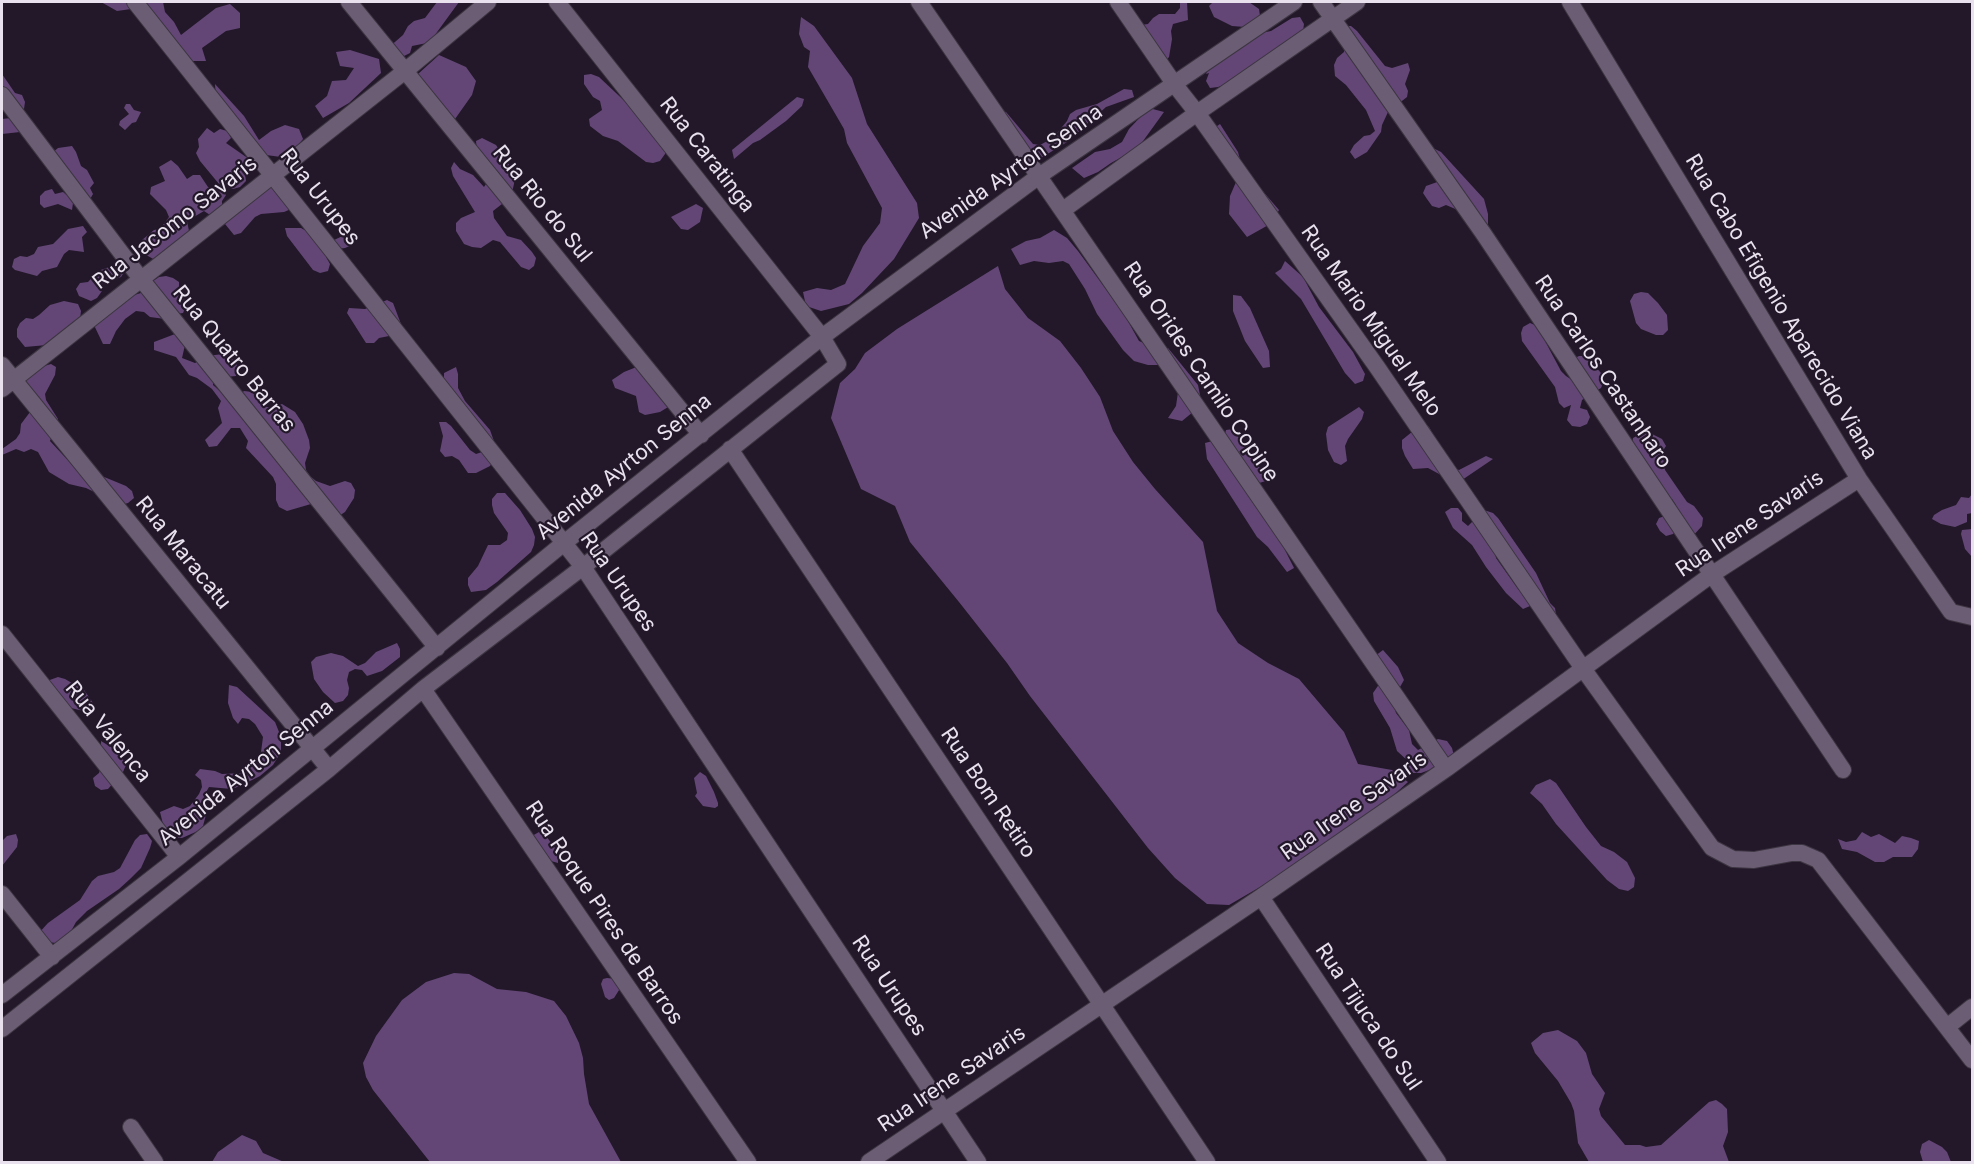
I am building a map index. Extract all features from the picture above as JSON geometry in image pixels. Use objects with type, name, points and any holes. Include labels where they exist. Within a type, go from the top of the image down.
[{"type":"street","name":"Rua Urupes","points":[[135,2],[583,567],[978,1162]]},
{"type":"street","name":"Rua Rio do Sul","points":[[349,2],[701,435]]},
{"type":"street","name":"Rua Jacomo Savaris","points":[[7,385],[405,71],[488,2]]},
{"type":"street","name":"Rua Caratinga","points":[[557,2],[822,337],[838,364],[730,449]]},
{"type":"street","name":"Rua Orides Camilo Copine","points":[[919,2],[1446,770]]},
{"type":"street","name":"Rua Mario Miguel Melo","points":[[1118,2],[1174,85],[1197,113],[1377,367],[1584,670],[1712,848],[1733,859],[1754,860],[1802,853],[1818,860],[1972,1060]]},
{"type":"street","name":"Avenida Ayrton Senna","points":[[2,995],[179,857],[564,543],[822,337],[1039,176],[1294,2]]},
{"type":"street","name":"Rua Carlos Castanharo","points":[[1321,2],[1483,233],[1843,770]]},
{"type":"street","points":[[1063,210],[1357,2]]},
{"type":"street","name":"Rua Cabo Efigenio Aparecido Viana","points":[[1569,2],[1858,478],[1951,612],[1972,617]]},
{"type":"street","name":"Rua Quatro Barras","points":[[2,96],[141,279],[437,648]]},
{"type":"street","name":"Rua Maracatu","points":[[2,365],[7,385],[329,769]]},
{"type":"street","points":[[2,1029],[329,769],[423,689],[583,567],[730,449]]},
{"type":"street","name":"Rua Bom Retiro","points":[[730,449],[1207,1162]]},
{"type":"street","name":"Rua Irene Savaris","points":[[869,1162],[1446,770],[1712,575],[1858,478]]},
{"type":"street","name":"Rua Valenca","points":[[2,634],[179,857]]},
{"type":"street","name":"Rua Roque Pires de Barros","points":[[423,689],[748,1162]]},
{"type":"street","points":[[203,837],[218,858]]},
{"type":"street","points":[[2,894],[52,957]]},
{"type":"street","name":"Rua Tijuca do Sul","points":[[1261,897],[1438,1162]]},
{"type":"street","points":[[1947,1027],[1972,1007]]},
{"type":"street","points":[[131,1127],[155,1162]]},
{"type":"shaded area","points":[[101,2],[131,2],[131,9],[117,11]]},
{"type":"shaded area","points":[[142,2],[163,2],[165,12],[181,35],[216,8],[230,4],[240,13],[240,28],[226,31],[202,48],[206,61],[191,61]]},
{"type":"shaded area","points":[[437,2],[459,2],[432,39],[427,43],[412,46],[410,53],[404,56],[388,48],[414,21],[425,18]]},
{"type":"shaded area","points":[[1180,2],[1187,2],[1188,20],[1173,24],[1169,57],[1164,63],[1141,25],[1148,24],[1159,14],[1175,14],[1180,8]]},
{"type":"shaded area","points":[[1213,2],[1249,2],[1259,9],[1260,16],[1245,27],[1232,26],[1214,17],[1209,6]]},
{"type":"shaded area","points":[[801,17],[814,26],[852,78],[867,124],[917,203],[919,218],[894,259],[862,293],[849,304],[821,311],[806,306],[803,292],[817,288],[831,290],[845,284],[863,246],[880,223],[882,208],[847,143],[844,129],[808,67],[810,51],[804,47],[799,34]]},
{"type":"shaded area","points":[[1300,17],[1304,24],[1303,31],[1232,82],[1210,88],[1206,81],[1209,68],[1256,34],[1271,31],[1292,18]]},
{"type":"shaded area","points":[[1344,26],[1351,26],[1357,31],[1385,66],[1392,68],[1408,63],[1410,70],[1405,84],[1408,91],[1407,97],[1388,112],[1381,132],[1367,152],[1355,159],[1350,152],[1354,145],[1364,136],[1375,131],[1366,110],[1346,85],[1335,76],[1334,65],[1337,58],[1344,52]]},
{"type":"shaded area","points":[[350,50],[379,59],[381,73],[349,103],[323,118],[315,106],[327,96],[332,81],[346,80],[354,68],[340,66],[336,52]]},
{"type":"shaded area","points":[[439,55],[466,67],[476,81],[472,95],[455,119],[442,112],[418,74]]},
{"type":"shaded area","points":[[2,74],[15,93],[22,95],[25,102],[24,109],[16,107],[2,87]]},
{"type":"shaded area","points":[[591,74],[599,77],[633,109],[666,145],[665,154],[660,161],[646,162],[618,141],[603,136],[590,126],[589,119],[602,110],[600,101],[593,97],[584,84],[584,75]]},
{"type":"shaded area","points":[[215,84],[244,116],[259,140],[285,125],[299,129],[303,139],[294,150],[281,157],[266,155],[216,100]]},
{"type":"shaded area","points":[[1124,89],[1132,90],[1134,97],[1106,107],[1067,142],[1041,158],[1034,158],[1001,111],[1006,112],[1033,144],[1040,145],[1053,138],[1070,114],[1076,110],[1097,104]]},
{"type":"shaded area","points":[[797,97],[804,99],[802,106],[786,121],[734,159],[732,150]]},
{"type":"shaded area","points":[[126,104],[130,104],[134,110],[141,112],[136,122],[125,130],[119,125],[120,121],[129,114],[124,108]]},
{"type":"shaded area","points":[[1149,108],[1164,112],[1138,148],[1084,178],[1072,168],[1095,152],[1110,149],[1122,142],[1129,129]]},
{"type":"shaded area","points":[[11,118],[20,132],[2,134],[2,119]]},
{"type":"shaded area","points":[[1220,124],[1238,152],[1242,167],[1279,210],[1272,223],[1247,237],[1229,214],[1230,196],[1236,182],[1207,133]]},
{"type":"shaded area","points":[[207,128],[214,133],[220,129],[227,131],[231,138],[226,143],[254,165],[248,169],[245,174],[246,181],[240,187],[233,189],[219,184],[200,161],[196,153],[199,147],[198,139]]},
{"type":"shaded area","points":[[482,138],[496,145],[516,175],[511,197],[493,211],[494,218],[507,236],[521,240],[536,258],[534,266],[529,270],[521,267],[500,242],[493,240],[481,248],[472,247],[464,244],[456,231],[456,223],[461,218],[475,212],[453,176],[451,168],[454,162],[460,169],[473,175],[484,187],[488,181],[477,151],[476,141]]},
{"type":"shaded area","points":[[72,146],[81,166],[87,170],[94,183],[90,188],[93,194],[89,201],[52,153],[58,148]]},
{"type":"shaded area","points":[[1435,149],[1441,152],[1484,199],[1488,225],[1483,233],[1460,211],[1446,205],[1439,208],[1432,206],[1423,193],[1426,186],[1440,181],[1431,155]]},
{"type":"shaded area","points":[[171,160],[187,179],[193,175],[200,175],[208,187],[222,189],[226,195],[222,201],[222,208],[210,215],[204,211],[187,221],[190,236],[155,260],[141,252],[140,247],[142,240],[154,230],[160,229],[169,217],[166,210],[150,194],[151,187],[165,181],[159,167]]},
{"type":"shaded area","points":[[265,183],[279,189],[291,209],[284,212],[261,214],[255,217],[241,233],[234,235],[225,224]]},
{"type":"shaded area","points":[[52,189],[55,194],[63,192],[69,197],[73,203],[72,210],[58,204],[44,208],[40,204],[40,196]]},
{"type":"shaded area","points":[[696,204],[703,208],[700,222],[688,230],[681,229],[671,217]]},
{"type":"shaded area","points":[[83,226],[87,232],[82,237],[84,252],[69,250],[57,267],[42,271],[37,276],[15,270],[12,267],[14,259],[34,254],[38,247],[53,244],[68,229]]},
{"type":"shaded area","points":[[285,228],[301,228],[315,236],[334,240],[347,234],[353,237],[352,245],[329,250],[326,257],[330,264],[328,271],[320,273],[313,270],[287,236]]},
{"type":"shaded area","points":[[1054,230],[1067,238],[1078,251],[1124,314],[1139,341],[1153,347],[1168,348],[1198,385],[1201,400],[1193,412],[1182,421],[1168,418],[1176,406],[1178,392],[1162,365],[1148,365],[1134,361],[1123,350],[1097,314],[1069,264],[1063,261],[1049,263],[1034,261],[1020,265],[1011,249]]},
{"type":"shaded area","points":[[1285,261],[1303,277],[1319,307],[1353,352],[1365,374],[1363,381],[1355,384],[1345,373],[1301,299],[1275,273],[1281,269]]},
{"type":"shaded area","points":[[119,266],[125,271],[121,277],[101,284],[102,291],[97,298],[91,301],[79,296],[76,289],[80,283],[88,282],[98,271]]},
{"type":"shaded area","points":[[998,266],[1005,289],[1028,318],[1060,341],[1081,368],[1100,397],[1113,431],[1133,462],[1203,542],[1217,611],[1238,643],[1268,663],[1299,679],[1344,732],[1358,764],[1392,770],[1408,782],[1386,802],[1298,865],[1229,905],[1207,904],[1175,878],[1148,848],[1007,663],[910,542],[895,506],[861,489],[831,418],[840,383],[855,369],[865,353],[897,329]]},
{"type":"shaded area","points":[[166,276],[179,282],[179,290],[189,300],[183,313],[165,319],[150,317],[144,312],[136,311],[125,319],[110,344],[103,344],[92,321],[134,295],[147,294],[153,281]]},
{"type":"shaded area","points":[[1648,293],[1667,315],[1668,330],[1663,335],[1656,335],[1641,329],[1636,323],[1630,301],[1634,294]]},
{"type":"shaded area","points":[[1233,295],[1241,296],[1250,308],[1269,351],[1270,367],[1263,368],[1245,341],[1233,311]]},
{"type":"shaded area","points":[[387,300],[393,303],[401,324],[394,335],[379,338],[374,343],[366,343],[347,313],[349,308],[365,309]]},
{"type":"shaded area","points":[[64,301],[78,304],[81,311],[80,319],[68,326],[47,345],[25,347],[17,337],[20,323],[26,318],[33,319],[50,305]]},
{"type":"shaded area","points":[[1530,323],[1537,326],[1561,371],[1566,376],[1572,380],[1573,359],[1579,356],[1586,356],[1601,373],[1604,381],[1601,388],[1582,400],[1580,408],[1587,410],[1590,417],[1587,424],[1580,427],[1572,426],[1567,420],[1571,405],[1564,408],[1559,403],[1555,387],[1522,341],[1523,327]]},
{"type":"shaded area","points":[[175,334],[185,345],[182,358],[195,363],[207,356],[223,354],[231,357],[240,369],[236,376],[213,378],[213,385],[223,394],[238,396],[244,391],[252,392],[267,407],[282,404],[295,412],[309,440],[310,448],[305,463],[310,476],[330,486],[345,481],[351,483],[355,490],[354,498],[345,512],[339,516],[311,504],[287,511],[279,507],[273,477],[246,448],[248,441],[240,428],[231,428],[217,446],[209,447],[205,440],[222,423],[218,408],[221,401],[212,389],[189,375],[176,357],[154,350],[154,342]]},
{"type":"shaded area","points":[[51,364],[56,367],[55,375],[45,394],[46,400],[58,419],[50,441],[76,469],[97,474],[126,486],[132,491],[134,498],[128,503],[121,505],[86,488],[69,484],[49,472],[38,452],[31,449],[24,452],[16,449],[2,455],[2,449],[16,439],[20,433],[21,424],[30,412],[19,383],[44,366]]},
{"type":"shaded area","points":[[639,366],[673,404],[660,412],[645,415],[639,412],[636,396],[615,388],[612,380]]},
{"type":"shaded area","points":[[456,367],[458,388],[465,401],[490,430],[495,444],[494,460],[490,466],[476,473],[468,473],[459,460],[452,456],[445,457],[440,451],[443,436],[439,422],[446,422],[470,450],[476,454],[482,452],[444,381],[444,373]]},
{"type":"shaded area","points":[[1359,407],[1364,412],[1362,419],[1348,439],[1345,446],[1347,461],[1341,465],[1334,462],[1328,450],[1326,434],[1328,427]]},
{"type":"shaded area","points":[[1423,423],[1429,427],[1452,467],[1459,470],[1486,456],[1493,459],[1462,480],[1441,475],[1428,468],[1413,469],[1405,456],[1402,440]]},
{"type":"shaded area","points":[[1233,429],[1264,474],[1266,481],[1259,483],[1278,536],[1294,568],[1287,572],[1268,547],[1257,537],[1207,459],[1205,443],[1224,438],[1226,430]]},
{"type":"shaded area","points":[[1646,431],[1662,439],[1666,446],[1662,452],[1665,470],[1687,502],[1694,506],[1703,518],[1702,526],[1691,538],[1678,528],[1673,534],[1666,536],[1656,524],[1659,518],[1674,513],[1676,505],[1672,499],[1668,500],[1632,445],[1633,438]]},
{"type":"shaded area","points":[[497,493],[505,493],[520,510],[532,529],[535,537],[534,545],[531,552],[497,582],[486,590],[471,592],[468,578],[478,566],[488,545],[500,545],[507,540],[508,533],[494,513],[492,505],[492,499]]},
{"type":"shaded area","points":[[1972,494],[1972,513],[1967,514],[1967,522],[1955,527],[1932,519],[1942,510],[1956,505],[1961,497],[1969,498]]},
{"type":"shaded area","points":[[1451,508],[1458,508],[1462,513],[1462,521],[1468,526],[1484,510],[1493,513],[1498,518],[1536,573],[1550,603],[1555,608],[1557,622],[1495,552],[1496,558],[1528,599],[1530,606],[1523,609],[1506,593],[1472,545],[1453,528],[1445,512]]},
{"type":"shaded area","points":[[1972,529],[1972,557],[1965,549],[1961,534],[1962,530]]},
{"type":"shaded area","points":[[397,643],[400,657],[382,671],[367,676],[362,670],[355,669],[349,672],[348,695],[343,701],[335,703],[314,679],[311,662],[316,657],[331,653],[343,656],[358,666],[365,663],[376,652]]},
{"type":"shaded area","points":[[1383,650],[1398,667],[1404,680],[1394,706],[1396,713],[1409,730],[1412,744],[1418,750],[1438,739],[1447,741],[1454,756],[1443,765],[1421,773],[1413,773],[1406,769],[1408,761],[1397,751],[1390,728],[1374,701],[1373,693],[1382,680],[1375,656]]},
{"type":"shaded area","points":[[58,677],[84,690],[93,703],[90,710],[83,711],[44,701],[42,693],[47,681]]},
{"type":"shaded area","points":[[229,685],[237,687],[275,722],[281,737],[281,752],[273,765],[260,776],[240,786],[232,789],[209,787],[205,794],[207,811],[203,826],[198,831],[182,838],[175,838],[164,828],[160,812],[174,806],[183,809],[190,806],[202,787],[201,780],[195,775],[200,769],[222,774],[244,773],[253,765],[261,752],[263,737],[255,724],[249,719],[242,718],[238,724],[233,718],[228,703]]},
{"type":"shaded area","points":[[101,741],[119,752],[126,765],[108,789],[101,790],[95,786],[93,778],[99,773],[101,766]]},
{"type":"shaded area","points":[[700,772],[706,776],[714,792],[718,803],[715,808],[703,806],[695,796],[697,793],[694,778]]},
{"type":"shaded area","points":[[1550,779],[1556,783],[1601,846],[1627,862],[1635,878],[1634,887],[1628,891],[1619,889],[1607,880],[1530,793],[1536,785]]},
{"type":"shaded area","points":[[539,832],[546,836],[555,848],[558,863],[551,861],[532,836]]},
{"type":"shaded area","points":[[1862,832],[1871,837],[1879,834],[1895,843],[1902,836],[1911,838],[1919,841],[1918,849],[1912,857],[1893,857],[1884,862],[1875,862],[1857,852],[1842,849],[1838,839],[1846,842],[1856,840]]},
{"type":"shaded area","points":[[16,834],[17,847],[2,866],[2,841],[7,836]]},
{"type":"shaded area","points":[[147,834],[152,841],[141,868],[119,889],[87,911],[76,922],[69,935],[56,943],[48,942],[38,934],[48,923],[80,900],[98,876],[120,868],[135,840],[140,835]]},
{"type":"shaded area","points":[[454,973],[469,974],[497,989],[526,992],[554,1001],[566,1016],[579,1043],[589,1104],[621,1162],[430,1162],[373,1090],[366,1077],[363,1063],[376,1036],[402,1000],[426,982]]},
{"type":"shaded area","points":[[603,979],[616,979],[621,987],[614,998],[609,1000],[605,997],[601,984]]},
{"type":"shaded area","points":[[1558,1030],[1577,1041],[1586,1053],[1592,1074],[1605,1093],[1599,1109],[1601,1116],[1625,1145],[1646,1147],[1661,1145],[1709,1102],[1716,1100],[1727,1109],[1728,1132],[1723,1146],[1729,1162],[1589,1162],[1578,1143],[1571,1103],[1558,1081],[1535,1053],[1531,1043],[1543,1033]]},
{"type":"shaded area","points":[[242,1135],[256,1141],[263,1153],[284,1162],[212,1162],[218,1152]]},
{"type":"shaded area","points":[[1929,1140],[1947,1152],[1951,1162],[1923,1162],[1920,1152],[1922,1144]]}]
